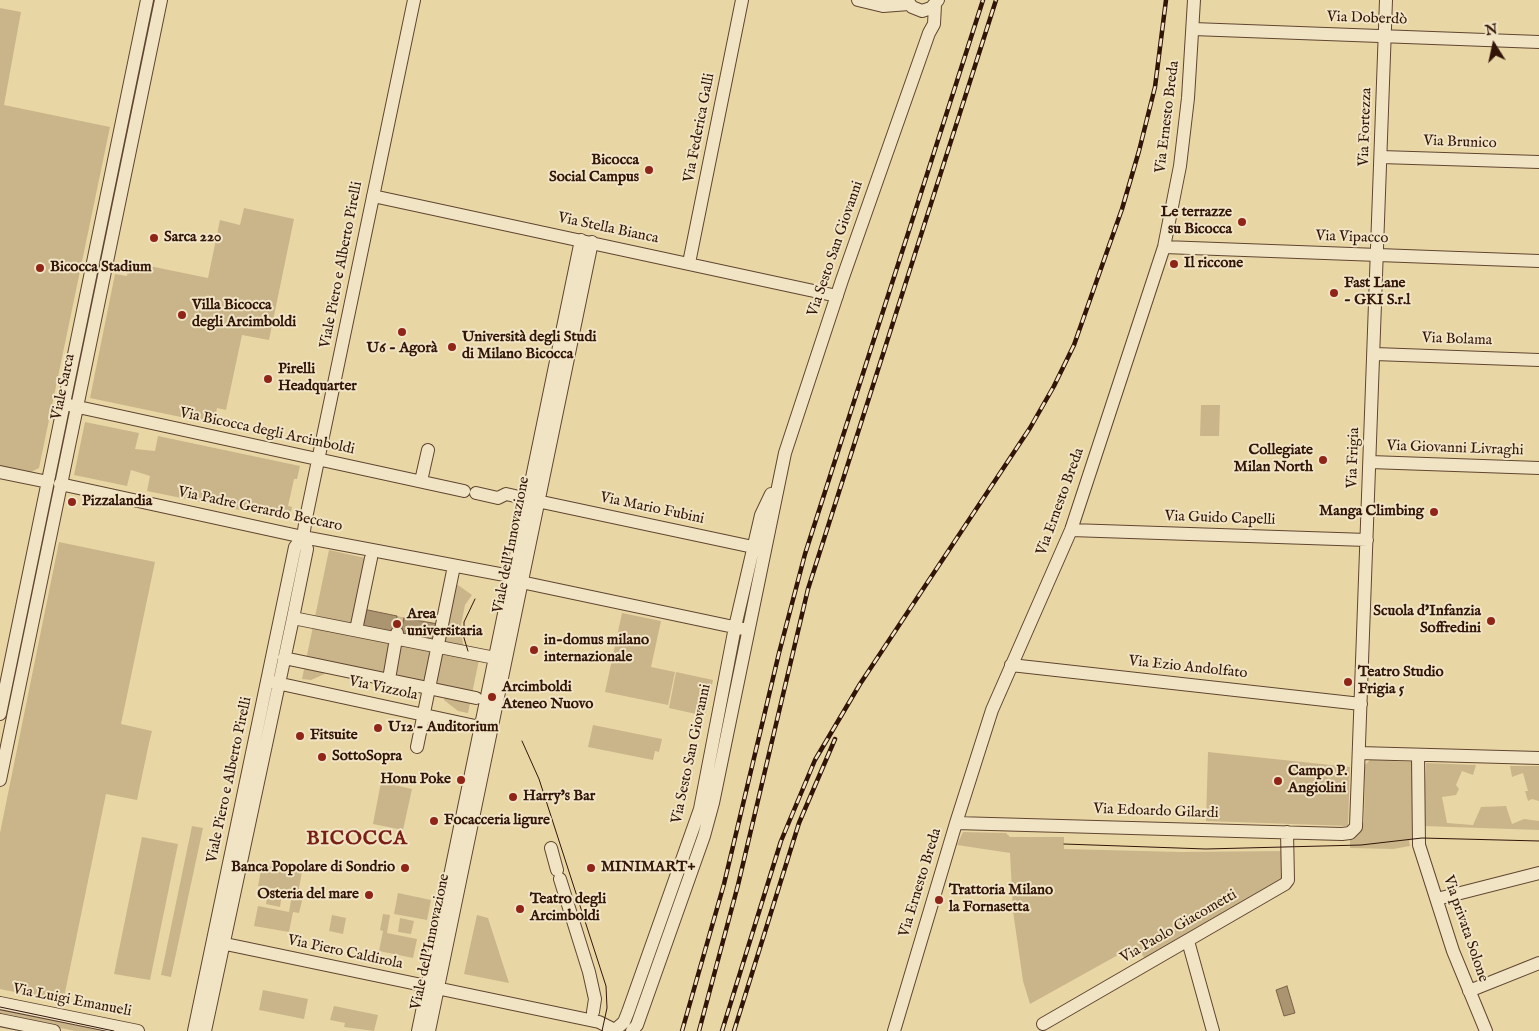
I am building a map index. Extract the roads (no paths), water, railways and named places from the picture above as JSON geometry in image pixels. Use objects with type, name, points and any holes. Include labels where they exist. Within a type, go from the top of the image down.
[{"type":"street","name":"Viale Sarca","points":[[0,780],[54,483],[64,404],[147,0]]},
{"type":"street","name":"Viale Sarca","points":[[0,714],[54,483],[77,407],[161,0]]},
{"type":"street","name":"Viale Piero e Alberto Pirelli","points":[[206,1031],[219,943],[273,682],[295,547],[302,537],[414,0]]},
{"type":"street","name":"Via Federica Galli","points":[[689,263],[742,0]]},
{"type":"street","name":"Via Sesto San Giovanni","points":[[858,0],[883,6],[912,5],[928,10],[937,3]]},
{"type":"street","name":"Via Ernesto Breda","points":[[894,1031],[956,823],[992,712],[1071,530],[1164,247],[1180,166],[1188,98],[1194,0]]},
{"type":"street","name":"Via Fortezza","points":[[1378,255],[1386,0]]},
{"type":"street","name":"Via Sesto San Giovanni","points":[[634,1028],[704,836],[713,804],[761,561],[785,452],[928,33],[934,24],[937,3]]},
{"type":"street","points":[[912,5],[928,33]]},
{"type":"street","name":"Via Doberdò","points":[[1193,29],[1539,42]]},
{"type":"street","name":"Via Brunico","points":[[1381,158],[1539,162]]},
{"type":"street","name":"Via Stella Bianca","points":[[373,196],[837,296]]},
{"type":"street","name":"Viale dell'Innovazione","points":[[418,1031],[432,987],[587,241]]},
{"type":"street","name":"Via Vipacco","points":[[1164,247],[1539,261]]},
{"type":"street","name":"Via Frigia","points":[[1354,830],[1357,823],[1378,255]]},
{"type":"street","name":"Via Bolama","points":[[1374,354],[1539,360]]},
{"type":"street","name":"Via Bicocca degli Arcimboldi","points":[[64,404],[498,498],[506,494],[532,500]]},
{"type":"street","points":[[421,481],[428,450]]},
{"type":"street","name":"Via Giovanni Livraghi","points":[[1370,462],[1539,468]]},
{"type":"street","name":"Via Padre Gerardo Beccaro","points":[[0,472],[302,537],[516,579],[748,630]]},
{"type":"street","name":"Via Sesto San Giovanni","points":[[614,1030],[624,1022],[628,1012],[700,809],[735,627],[761,514],[779,477]]},
{"type":"street","name":"Via Mario Fubini","points":[[532,500],[753,548]]},
{"type":"street","name":"Via Guido Capelli","points":[[1071,530],[1367,540]]},
{"type":"street","name":"Viale Piero e Alberto Pirelli","points":[[273,682],[284,658],[307,549],[302,537]]},
{"type":"street","points":[[753,548],[759,550],[761,561]]},
{"type":"street","points":[[356,630],[371,558]]},
{"type":"street","points":[[417,747],[454,566]]},
{"type":"street","name":"Viale dell'Innovazione","points":[[487,728],[495,658],[516,579]]},
{"type":"street","points":[[293,618],[397,636],[438,647],[495,658]]},
{"type":"street","points":[[388,680],[397,636]]},
{"type":"street","name":"Via Vizzola","points":[[284,658],[476,698]]},
{"type":"street","name":"Via Ezio Andolfato","points":[[1011,665],[1361,704]]},
{"type":"street","name":"Via Vizzola","points":[[273,682],[487,728]]},
{"type":"street","points":[[1359,753],[1539,758]]},
{"type":"street","name":"Via privata Solone","points":[[1418,755],[1417,835],[1453,951],[1486,1031]]},
{"type":"street","name":"Via Edoardo Gilardi","points":[[956,823],[1345,834],[1354,830]]},
{"type":"street","name":"Via Paolo Giacometti","points":[[1044,1024],[1286,884],[1288,877],[1287,832]]},
{"type":"street","points":[[551,848],[589,972],[595,999],[593,1012]]},
{"type":"street","points":[[1437,899],[1539,873]]},
{"type":"street","points":[[1188,940],[1213,1031]]},
{"type":"street","name":"Viale Piero e Alberto Pirelli","points":[[194,1031],[219,943]]},
{"type":"street","name":"Via Piero Caldirola","points":[[219,943],[599,1022],[614,1030]]},
{"type":"street","points":[[1469,991],[1539,963]]},
{"type":"street","name":"Viale dell'Innovazione","points":[[429,1031],[432,987]]},
{"type":"street","name":"Via Luigi Emanueli","points":[[0,1003],[138,1031]]},
{"type":"street","points":[[0,1020],[54,1031]]},
{"type":"tram line","points":[[468,651],[464,638],[464,622],[475,599]]},
{"type":"tram line","points":[[522,741],[539,779],[606,986],[607,1008],[602,1031]]},
{"type":"tram line","points":[[1064,844],[1206,849],[1361,845],[1422,838],[1539,841]]},
{"type":"tram line","points":[[0,1007],[114,1031]]},
{"type":"railway","points":[[682,1031],[724,884],[779,653],[805,554],[983,0]]},
{"type":"railway","points":[[699,1031],[738,885],[808,589],[996,0]]},
{"type":"railway","points":[[722,1031],[781,841],[815,760],[860,684],[1030,428],[1054,386],[1074,345],[1122,209],[1139,151],[1155,87],[1166,0]]},
{"type":"railway","points":[[734,1031],[799,823],[835,739]]},
{"type":"place","name":"Bicocca Social Campus","points":[[649,170]]},
{"type":"place","name":"Le terrazze su Bicocca","points":[[1242,222]]},
{"type":"place","name":"Sarca 220","points":[[154,238]]},
{"type":"place","name":"Il riccone","points":[[1174,264]]},
{"type":"place","name":"Bicocca Stadium","points":[[40,268]]},
{"type":"place","name":"Fast Lane - GKI S.r.l","points":[[1334,293]]},
{"type":"place","name":"Villa Bicocca degli Arcimboldi","points":[[182,315]]},
{"type":"place","name":"U6 - Agorà","points":[[402,332]]},
{"type":"place","name":"Università degli Studi di Milano Bicocca","points":[[452,347]]},
{"type":"place","name":"Pirelli Headquarter","points":[[268,379]]},
{"type":"place","name":"Collegiate Milan North","points":[[1323,460]]},
{"type":"place","name":"Pizzalandia","points":[[72,502]]},
{"type":"place","name":"Manga Climbing","points":[[1434,512]]},
{"type":"place","name":"Scuola d'Infanzia Soffredini","points":[[1491,621]]},
{"type":"place","name":"Area universitaria","points":[[397,624]]},
{"type":"place","name":"in-domus milano internazionale","points":[[534,650]]},
{"type":"place","name":"Teatro Studio Frigia 5","points":[[1348,682]]},
{"type":"place","name":"Arcimboldi Ateneo Nuovo","points":[[492,697]]},
{"type":"place","name":"U12 - Auditorium","points":[[378,728]]},
{"type":"place","name":"Fitsuite","points":[[300,736]]},
{"type":"place","name":"SottoSopra","points":[[322,757]]},
{"type":"place","name":"Honu Poke","points":[[461,780]]},
{"type":"place","name":"Campo P. Angiolini","points":[[1278,781]]},
{"type":"place","name":"Harry's Bar","points":[[513,797]]},
{"type":"place","name":"Focacceria ligure","points":[[434,821]]},
{"type":"place","name":"Banca Popolare di Sondrio","points":[[405,868]]},
{"type":"place","name":"MINIMART+","points":[[591,868]]},
{"type":"place","name":"Osteria del mare","points":[[369,895]]},
{"type":"place","name":"Trattoria Milano la Fornasetta","points":[[939,900]]},
{"type":"place","name":"Teatro degli Arcimboldi","points":[[520,909]]},
{"type":"district","name":"BICOCCA","points":[[357,840]]}]
